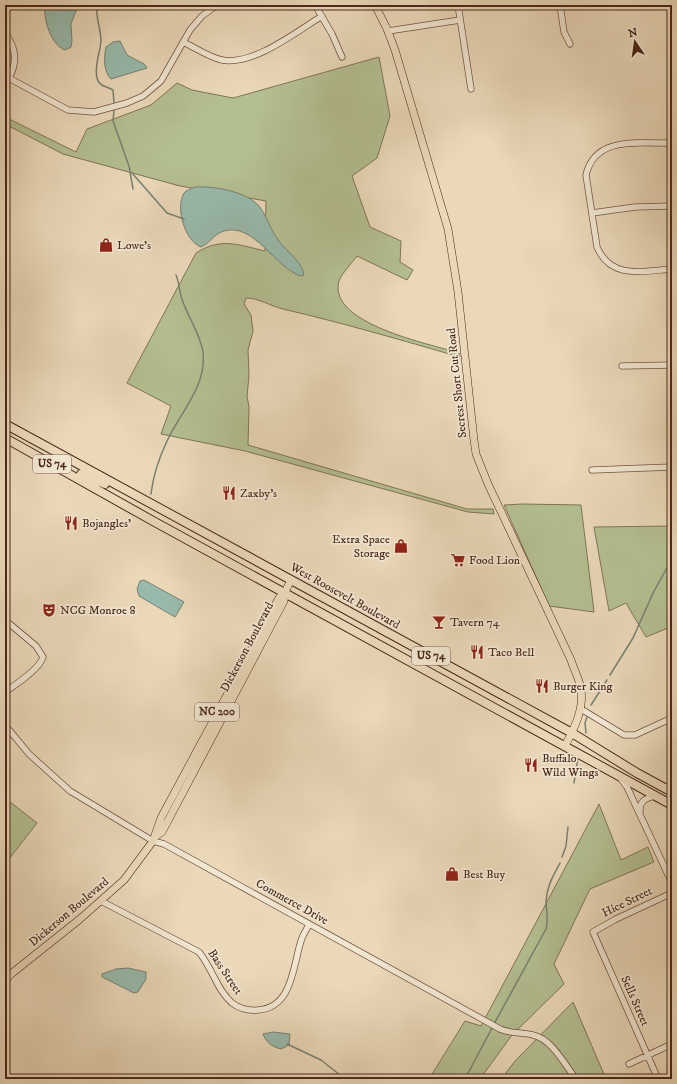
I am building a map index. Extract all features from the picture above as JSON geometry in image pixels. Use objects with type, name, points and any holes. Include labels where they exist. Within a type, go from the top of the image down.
[{"type":"highway","name":"West Roosevelt Boulevard","points":[[5,424],[572,733],[636,773],[672,792]]},
{"type":"highway","name":"US 74","points":[[5,438],[672,805]]},
{"type":"highway","points":[[79,479],[81,474],[87,475],[143,499]]},
{"type":"main road","name":"Secrest Short Cut Road","points":[[375,5],[388,31],[448,229],[458,292],[476,454],[488,484],[571,660],[581,689],[581,708],[572,733],[565,746]]},
{"type":"main road","name":"Dickerson Boulevard","points":[[5,981],[11,974],[101,901],[124,880],[154,838],[161,818],[210,724],[234,683],[279,598],[291,580]]},
{"type":"main road","name":"Dickerson Boulevard","points":[[154,838],[162,832],[284,601],[284,592]]},
{"type":"main road","name":"NC 200","points":[[225,712],[235,686],[234,683]]},
{"type":"street","points":[[5,33],[11,40],[15,53],[15,67],[7,77],[68,110],[83,112],[100,111],[128,103],[143,96],[154,88],[161,81],[183,42],[202,16],[216,5]]},
{"type":"street","points":[[315,5],[332,34],[342,57]]},
{"type":"street","points":[[458,5],[471,89]]},
{"type":"street","points":[[560,5],[564,32],[570,44]]},
{"type":"street","points":[[183,42],[222,60],[236,61],[250,57],[262,51],[322,16]]},
{"type":"street","points":[[388,31],[460,20]]},
{"type":"street","points":[[672,142],[613,145],[603,149],[588,164],[586,176],[597,247],[601,257],[611,266],[620,270],[632,271],[672,269]]},
{"type":"street","points":[[592,213],[634,207],[672,206]]},
{"type":"street","points":[[622,366],[672,365]]},
{"type":"street","points":[[592,470],[672,467]]},
{"type":"street","points":[[5,620],[36,646],[43,657],[42,661],[5,692]]},
{"type":"street","points":[[581,708],[624,735],[635,735],[672,718]]},
{"type":"street","name":"Commerce Drive","points":[[5,725],[29,754],[70,791],[500,1029],[506,1032],[532,1034],[541,1037],[557,1053],[576,1079]]},
{"type":"street","points":[[619,776],[627,787],[672,883]]},
{"type":"street","points":[[641,816],[640,807],[642,801],[647,797],[655,796]]},
{"type":"street","name":"Hice Street","points":[[593,932],[616,919],[672,893]]},
{"type":"street","name":"Bass Street","points":[[101,901],[198,952],[208,963],[224,994],[233,1004],[245,1010],[267,1010],[278,1001],[286,991],[294,975],[302,938],[309,924]]},
{"type":"street","name":"Sells Street","points":[[593,932],[658,1079]]},
{"type":"street","points":[[629,1064],[672,1044]]},
{"type":"green space","points":[[379,57],[390,116],[377,158],[352,176],[370,227],[401,241],[400,262],[413,270],[407,280],[357,256],[340,278],[340,296],[349,309],[364,320],[384,330],[406,338],[459,353],[460,357],[350,326],[278,308],[255,299],[246,298],[244,304],[251,315],[253,331],[248,350],[248,445],[467,509],[493,509],[494,514],[468,512],[245,451],[161,434],[171,406],[127,383],[196,253],[205,248],[222,244],[238,245],[265,251],[266,201],[180,186],[63,154],[5,124],[5,117],[76,152],[87,129],[151,105],[177,83],[192,90],[233,98]]},
{"type":"green space","points":[[504,505],[581,505],[594,612],[549,606]]},
{"type":"green space","points":[[672,526],[672,638],[668,628],[646,637],[626,603],[609,611],[594,527]]},
{"type":"green space","points":[[5,798],[37,823],[5,864]]},
{"type":"green space","points":[[599,804],[621,860],[648,847],[654,862],[590,889],[554,964],[564,984],[512,1035],[480,1079],[429,1079],[465,1021],[481,1026]]},
{"type":"green space","points":[[573,1002],[606,1079],[501,1079],[516,1060]]},
{"type":"shaded area","points":[[45,5],[78,5],[71,24],[71,47],[65,50],[56,43],[52,37],[45,17]]},
{"type":"shaded area","points":[[120,41],[127,55],[144,64],[147,68],[111,79],[105,68],[106,47],[113,42]]},
{"type":"shaded area","points":[[195,187],[211,187],[229,190],[253,201],[262,210],[276,237],[300,265],[304,275],[301,276],[291,271],[255,239],[245,233],[235,230],[221,232],[201,247],[195,244],[186,231],[183,223],[181,215],[181,199],[187,190]]},
{"type":"shaded area","points":[[144,580],[184,602],[175,617],[139,596],[137,589],[140,581]]},
{"type":"shaded area","points":[[128,968],[146,972],[146,979],[138,992],[134,993],[102,977],[102,974],[116,969]]},
{"type":"shaded area","points":[[273,1032],[290,1034],[289,1045],[281,1049],[270,1044],[263,1034]]},
{"type":"waterway","points":[[97,5],[101,41],[96,73],[98,81],[101,85],[113,90],[114,103]]},
{"type":"waterway","points":[[114,110],[113,121],[129,166],[133,189]]},
{"type":"waterway","points":[[132,173],[167,213],[184,219]]},
{"type":"waterway","points":[[151,494],[161,454],[172,431],[197,388],[203,364],[203,352],[201,345],[183,303],[176,275]]},
{"type":"waterway","points":[[610,675],[633,638],[654,591],[672,559]]},
{"type":"waterway","points":[[591,705],[607,680]]},
{"type":"waterway","points":[[586,733],[585,723],[587,717]]},
{"type":"waterway","points":[[574,783],[578,758]]},
{"type":"waterway","points":[[562,857],[566,846],[568,827]]},
{"type":"waterway","points":[[494,1024],[546,929],[546,901],[548,891],[560,863]]},
{"type":"waterway","points":[[465,1079],[492,1028]]},
{"type":"waterway","points":[[287,1044],[321,1060],[345,1079]]},
{"type":"place","name":"Lowe's","points":[[106,245]]},
{"type":"place","name":"Zaxby's","points":[[229,493]]},
{"type":"place","name":"Bojangles'","points":[[71,523]]},
{"type":"place","name":"Extra Space Storage","points":[[401,546]]},
{"type":"place","name":"Food Lion","points":[[458,560]]},
{"type":"place","name":"NCG Monroe 8","points":[[49,610]]},
{"type":"place","name":"Tavern 74","points":[[439,622]]},
{"type":"place","name":"Taco Bell","points":[[477,652]]},
{"type":"place","name":"Burger King","points":[[542,686]]},
{"type":"place","name":"Buffalo Wild Wings","points":[[531,765]]},
{"type":"place","name":"Best Buy","points":[[452,874]]}]
